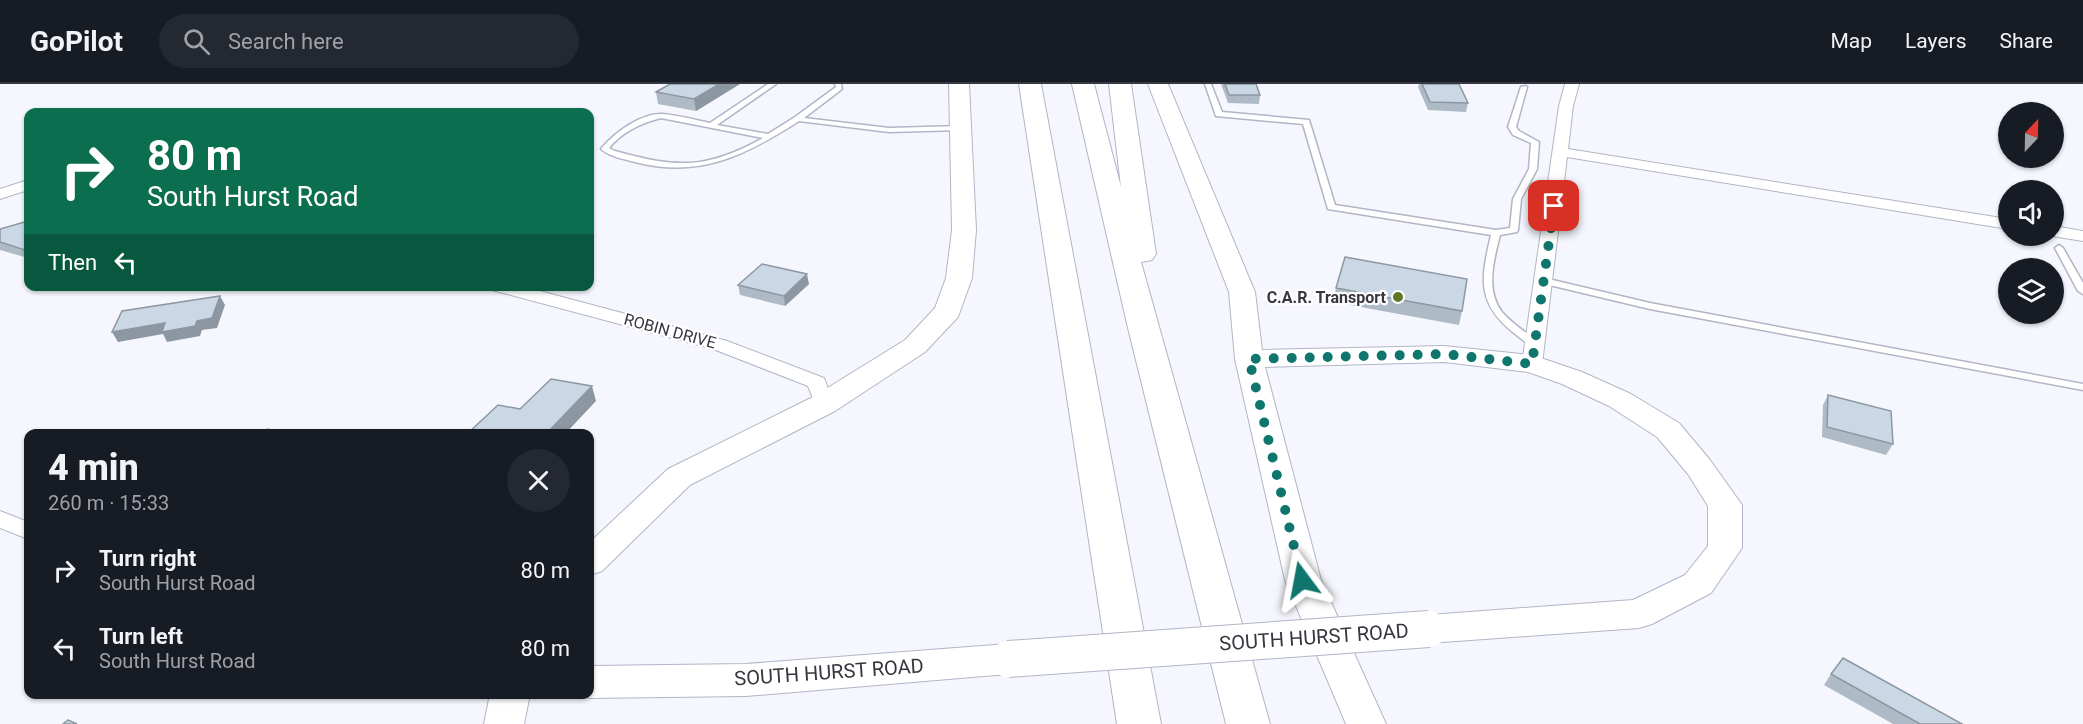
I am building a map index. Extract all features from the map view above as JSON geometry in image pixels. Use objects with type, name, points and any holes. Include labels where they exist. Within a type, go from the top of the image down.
[{"type":"highway","points":[[1030,84],[1139,724]]},
{"type":"highway","points":[[1083,84],[1143,328],[1248,724]]},
{"type":"highway","points":[[1120,84],[1142,242],[1143,328]]},
{"type":"main road","points":[[594,558],[679,477],[824,404],[915,346],[948,311],[959,278],[964,230],[959,84]]},
{"type":"main road","points":[[1158,84],[1242,292],[1249,359],[1302,580],[1366,724]]},
{"type":"main road","name":"SOUTH HURST ROAD","points":[[594,682],[746,680],[1008,659],[1639,615],[1698,584],[1725,548],[1725,505],[1699,467],[1668,430],[1620,400],[1572,378],[1534,354],[1249,359]]},
{"type":"main road","points":[[504,724],[509,699]]},
{"type":"street","points":[[1534,354],[1566,106],[1572,84]]},
{"type":"street","points":[[1561,152],[1998,222]]},
{"type":"street","points":[[0,194],[24,186]]},
{"type":"street","points":[[2064,239],[2083,236]]},
{"type":"street","name":"ROBIN DRIVE","points":[[517,291],[697,338],[762,360],[817,382],[824,404]]},
{"type":"street","points":[[0,519],[24,529]]},
{"type":"lane","points":[[712,125],[773,84]]},
{"type":"lane","points":[[771,137],[660,116],[645,119],[611,140],[605,148],[612,153],[676,166],[708,162],[744,152],[771,137],[840,88],[838,84]]},
{"type":"lane","points":[[1208,84],[1219,114],[1306,122],[1331,207],[1496,233],[1514,230],[1517,199],[1533,169],[1535,142],[1516,133],[1512,127],[1524,87]]},
{"type":"lane","points":[[798,119],[889,130],[961,128]]},
{"type":"lane","points":[[1496,233],[1488,267],[1490,297],[1498,314],[1534,354]]},
{"type":"lane","points":[[2059,246],[2083,291]]},
{"type":"lane","points":[[1544,281],[1650,306],[2083,387]]},
{"type":"building","points":[[670,84],[719,84],[694,99],[656,92]]},
{"type":"building","points":[[1225,84],[1256,84],[1260,95],[1229,95]]},
{"type":"building","points":[[1422,84],[1459,84],[1468,103],[1430,102]]},
{"type":"building","points":[[24,222],[24,250],[0,242],[0,229]]},
{"type":"building","points":[[1345,257],[1467,279],[1462,311],[1336,288]]},
{"type":"building","points":[[762,264],[807,274],[784,296],[738,285]]},
{"type":"building","points":[[220,296],[212,318],[197,321],[195,326],[162,332],[165,323],[112,332],[122,311]]},
{"type":"building","points":[[551,379],[592,386],[551,429],[472,429],[498,405],[520,409]]},
{"type":"building","points":[[1828,395],[1891,411],[1893,444],[1827,427]]},
{"type":"building","points":[[1843,658],[1962,724],[1920,724],[1831,674]]},
{"type":"building","points":[[68,720],[77,724],[63,724]]},
{"type":"place","name":"C.A.R. Transport","points":[[1398,297]]},
{"type":"route","points":[[1302,580],[1249,359],[1444,354],[1532,364],[1554,206]]}]
